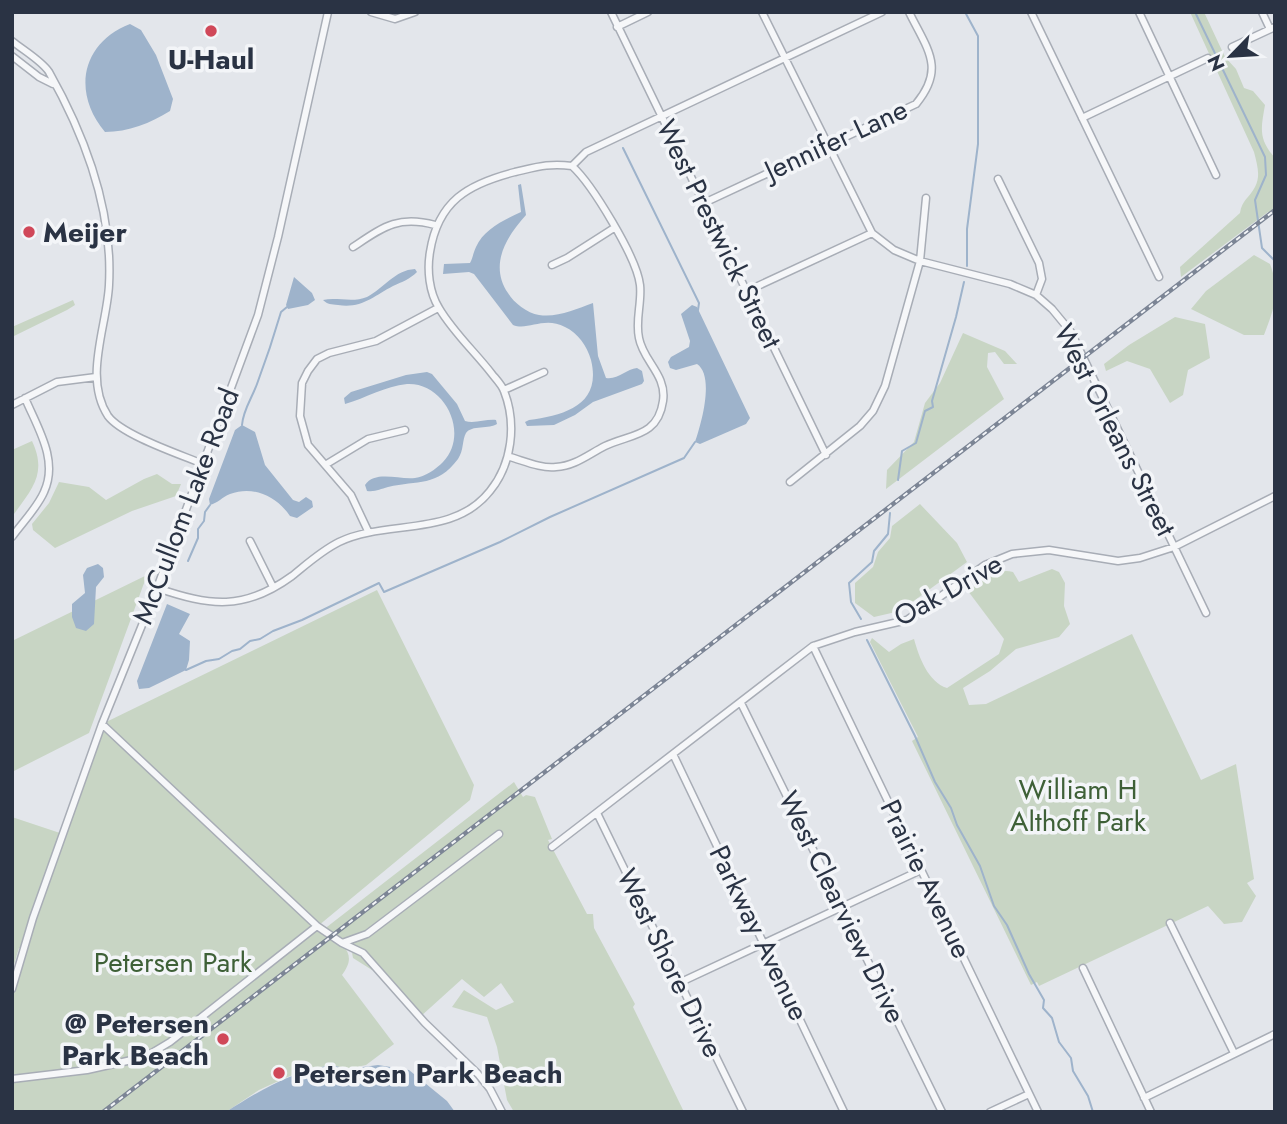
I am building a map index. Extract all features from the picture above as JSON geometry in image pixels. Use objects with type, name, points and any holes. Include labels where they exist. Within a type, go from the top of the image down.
[{"type":"street","name":"McCullom Lake Road","points":[[12,989],[33,918],[102,724],[157,588],[258,315],[328,12]]},
{"type":"street","points":[[370,12],[395,19],[415,12]]},
{"type":"street","name":"West Prestwick Street","points":[[611,12],[826,456]]},
{"type":"street","points":[[617,27],[648,12]]},
{"type":"street","name":"West Orleans Street","points":[[762,12],[872,233],[894,250],[920,261],[1010,284],[1036,295],[1071,332],[1206,613]]},
{"type":"street","points":[[572,166],[586,152],[882,12]]},
{"type":"street","name":"Jennifer Lane","points":[[704,203],[916,104],[929,89],[933,72],[929,53],[909,12]]},
{"type":"street","points":[[1031,12],[1160,277]]},
{"type":"street","points":[[1139,12],[1216,175]]},
{"type":"street","points":[[1232,47],[1272,28],[1262,12]]},
{"type":"street","points":[[12,41],[48,70],[71,114],[93,174],[108,234],[109,285],[96,377],[108,415],[121,428],[203,464]]},
{"type":"street","points":[[12,55],[39,77],[53,83]]},
{"type":"street","points":[[1082,118],[1208,58]]},
{"type":"street","points":[[157,588],[209,603],[250,598],[273,587],[329,547],[368,531],[412,528],[442,522],[468,510],[490,492],[510,457],[511,426],[504,390],[438,308],[430,285],[428,264],[435,225],[448,206],[472,187],[487,180],[551,163],[572,166],[590,185],[636,269],[640,286],[637,325],[639,340],[662,381],[664,398],[661,412],[655,422],[637,437],[608,444],[577,462],[555,468],[510,457]]},
{"type":"street","points":[[998,179],[1039,263],[1042,279],[1036,295]]},
{"type":"street","points":[[790,482],[826,456],[860,426],[873,411],[885,386],[920,261],[926,198]]},
{"type":"street","points":[[353,247],[385,226],[402,220],[435,225]]},
{"type":"street","points":[[552,265],[614,228]]},
{"type":"street","points":[[747,291],[872,233]]},
{"type":"street","points":[[368,531],[351,495],[308,445],[300,416],[302,383],[317,359],[329,353],[376,341],[438,308]]},
{"type":"street","points":[[504,390],[544,372]]},
{"type":"street","points":[[12,405],[57,382],[96,377]]},
{"type":"street","points":[[12,537],[44,493],[49,471],[48,453],[24,398]]},
{"type":"street","points":[[325,465],[368,439],[405,430]]},
{"type":"street","name":"Oak Drive","points":[[552,847],[813,646],[855,632],[906,620],[985,565],[1012,554],[1049,550],[1118,561],[1140,558],[1174,547],[1275,496]]},
{"type":"street","points":[[250,541],[273,587]]},
{"type":"street","name":"Prairie Avenue","points":[[813,646],[1038,1112]]},
{"type":"street","name":"West Clearview Drive","points":[[741,703],[942,1112]]},
{"type":"street","points":[[102,724],[317,926],[341,943],[363,953],[425,1023],[478,1074],[490,1089],[502,1112]]},
{"type":"street","name":"Parkway Avenue","points":[[673,754],[844,1112]]},
{"type":"street","name":"West Shore Drive","points":[[597,813],[743,1112]]},
{"type":"street","points":[[341,943],[367,934],[499,834]]},
{"type":"street","points":[[681,982],[921,870]]},
{"type":"street","points":[[1170,923],[1234,1053]]},
{"type":"street","points":[[12,1079],[87,1070],[145,1057],[170,1042],[317,926]]},
{"type":"street","points":[[1083,968],[1150,1112]]},
{"type":"street","points":[[1144,1098],[1275,1034]]},
{"type":"street","points":[[990,1112],[1030,1094]]},
{"type":"green space","points":[[1190,12],[1204,12],[1225,57],[1236,69],[1244,88],[1253,91],[1265,105],[1262,133],[1275,158],[1275,215],[1268,212],[1181,277],[1180,267],[1240,213],[1257,183],[1258,174],[1254,152]]},
{"type":"green space","points":[[1254,255],[1270,264],[1276,292],[1264,335],[1244,335],[1191,309],[1206,291]]},
{"type":"green space","points":[[73,300],[75,305],[67,310],[12,337],[12,327]]},
{"type":"green space","points":[[1175,317],[1205,324],[1210,358],[1188,370],[1183,395],[1170,403],[1150,369],[1127,361],[1106,371],[1104,364]]},
{"type":"green space","points":[[963,333],[1005,351],[1017,364],[1004,364],[995,352],[988,353],[987,367],[1004,399],[886,489],[887,470],[914,442],[925,403],[940,383]]},
{"type":"green space","points":[[32,441],[38,462],[36,480],[14,514],[12,450]]},
{"type":"green space","points":[[157,474],[172,484],[181,484],[176,496],[132,511],[55,548],[33,530],[32,524],[49,503],[59,482],[89,487],[106,500]]},
{"type":"green space","points":[[920,504],[957,543],[967,562],[900,611],[874,617],[855,603],[855,583],[873,567],[878,552],[890,538],[892,526]]},
{"type":"green space","name":"William H Althoff Park","points":[[1052,569],[1059,572],[1065,583],[1064,606],[1070,624],[1059,637],[1016,649],[990,671],[963,688],[969,705],[986,704],[1132,634],[1201,780],[1236,764],[1254,879],[1247,883],[1256,896],[1242,922],[1224,924],[1208,906],[1039,986],[1037,982],[1031,985],[912,741],[918,737],[870,642],[872,638],[889,652],[914,639],[930,675],[947,688],[999,654],[1004,639],[968,591],[1001,571],[1013,572],[1019,582]]},
{"type":"green space","points":[[147,575],[89,733],[12,772],[12,641]]},
{"type":"green space","name":"Petersen Park","points":[[377,590],[474,785],[470,800],[318,926],[323,930],[514,782],[523,797],[535,797],[552,839],[548,840],[587,914],[593,914],[594,928],[635,1004],[633,1007],[684,1112],[514,1112],[507,1100],[497,1047],[487,1017],[452,1007],[464,990],[496,1010],[514,1002],[501,983],[484,997],[462,979],[420,1017],[377,968],[372,970],[353,958],[351,947],[343,945],[349,960],[342,975],[394,1044],[366,1065],[348,1069],[331,1065],[310,1069],[259,1090],[226,1112],[12,1112],[12,989],[24,948],[19,948],[12,971],[12,817],[63,834],[102,724]]},
{"type":"water","points":[[130,24],[141,30],[156,55],[173,99],[170,111],[155,119],[131,129],[105,132],[88,101],[85,86],[87,71],[92,56],[101,43]]},
{"type":"water","points":[[521,184],[526,215],[507,242],[500,262],[502,283],[508,293],[521,307],[546,316],[593,303],[598,356],[606,378],[637,368],[642,371],[644,381],[593,402],[554,425],[527,426],[525,422],[567,411],[586,397],[593,375],[591,360],[581,340],[570,330],[557,324],[513,325],[474,274],[443,274],[444,264],[470,263],[484,235],[521,212],[518,185]]},
{"type":"water","points":[[415,269],[417,272],[409,278],[367,301],[346,306],[326,303],[323,300],[356,300],[367,297],[401,273]]},
{"type":"water","points":[[294,277],[312,293],[315,300],[308,305],[288,309],[286,305]]},
{"type":"water","points":[[692,305],[697,307],[750,418],[746,424],[700,444],[695,442],[705,401],[706,389],[702,370],[697,364],[676,370],[670,368],[668,362],[671,357],[689,347],[690,341],[681,314]]},
{"type":"water","points":[[427,372],[432,374],[457,404],[465,421],[496,420],[497,424],[468,431],[458,459],[435,478],[367,491],[365,485],[369,480],[381,477],[415,478],[437,467],[451,451],[453,424],[442,400],[421,386],[399,385],[345,404],[344,398],[351,392],[406,375]]},
{"type":"water","points":[[242,425],[255,432],[265,465],[293,500],[299,502],[306,497],[312,501],[313,507],[297,518],[290,516],[272,498],[248,491],[230,494],[210,505],[209,499],[235,430]]},
{"type":"water","points":[[98,564],[103,568],[104,577],[96,587],[94,624],[86,631],[76,628],[72,617],[72,604],[85,593],[83,575],[87,568]]},
{"type":"water","points":[[167,604],[190,614],[179,634],[190,641],[186,670],[149,688],[139,689],[137,681]]},
{"type":"water","points":[[331,1065],[348,1069],[378,1065],[409,1070],[447,1101],[455,1112],[226,1112],[276,1083],[302,1072]]},
{"type":"waterway","points":[[965,12],[978,36],[978,144],[967,229],[967,266]]},
{"type":"waterway","points":[[1195,12],[1265,157],[1266,175],[1255,200],[1262,248],[1275,261]]},
{"type":"waterway","points":[[623,148],[699,303],[698,310]]},
{"type":"waterway","points":[[898,480],[902,451],[916,443],[925,411],[933,407],[932,401],[964,282]]},
{"type":"waterway","points":[[242,425],[281,312],[287,307]]},
{"type":"waterway","points":[[186,670],[206,661],[219,659],[250,641],[260,639],[379,583],[384,592],[500,542],[684,458],[695,442]]},
{"type":"waterway","points":[[188,561],[198,538],[198,529],[210,505]]},
{"type":"waterway","points":[[861,619],[851,602],[849,583],[872,562],[874,551],[888,534],[890,513]]},
{"type":"waterway","points":[[867,640],[935,782],[980,866],[994,906],[1007,925],[1044,1000],[1043,1008],[1052,1018],[1059,1042],[1071,1058],[1073,1071],[1088,1096],[1093,1112]]},
{"type":"railway","points":[[103,1112],[1275,210]]},
{"type":"place","name":"U-Haul","points":[[211,31]]},
{"type":"place","name":"Meijer","points":[[29,232]]},
{"type":"place","name":"@ Petersen Park Beach","points":[[223,1039]]},
{"type":"place","name":"Petersen Park Beach","points":[[279,1073]]}]
